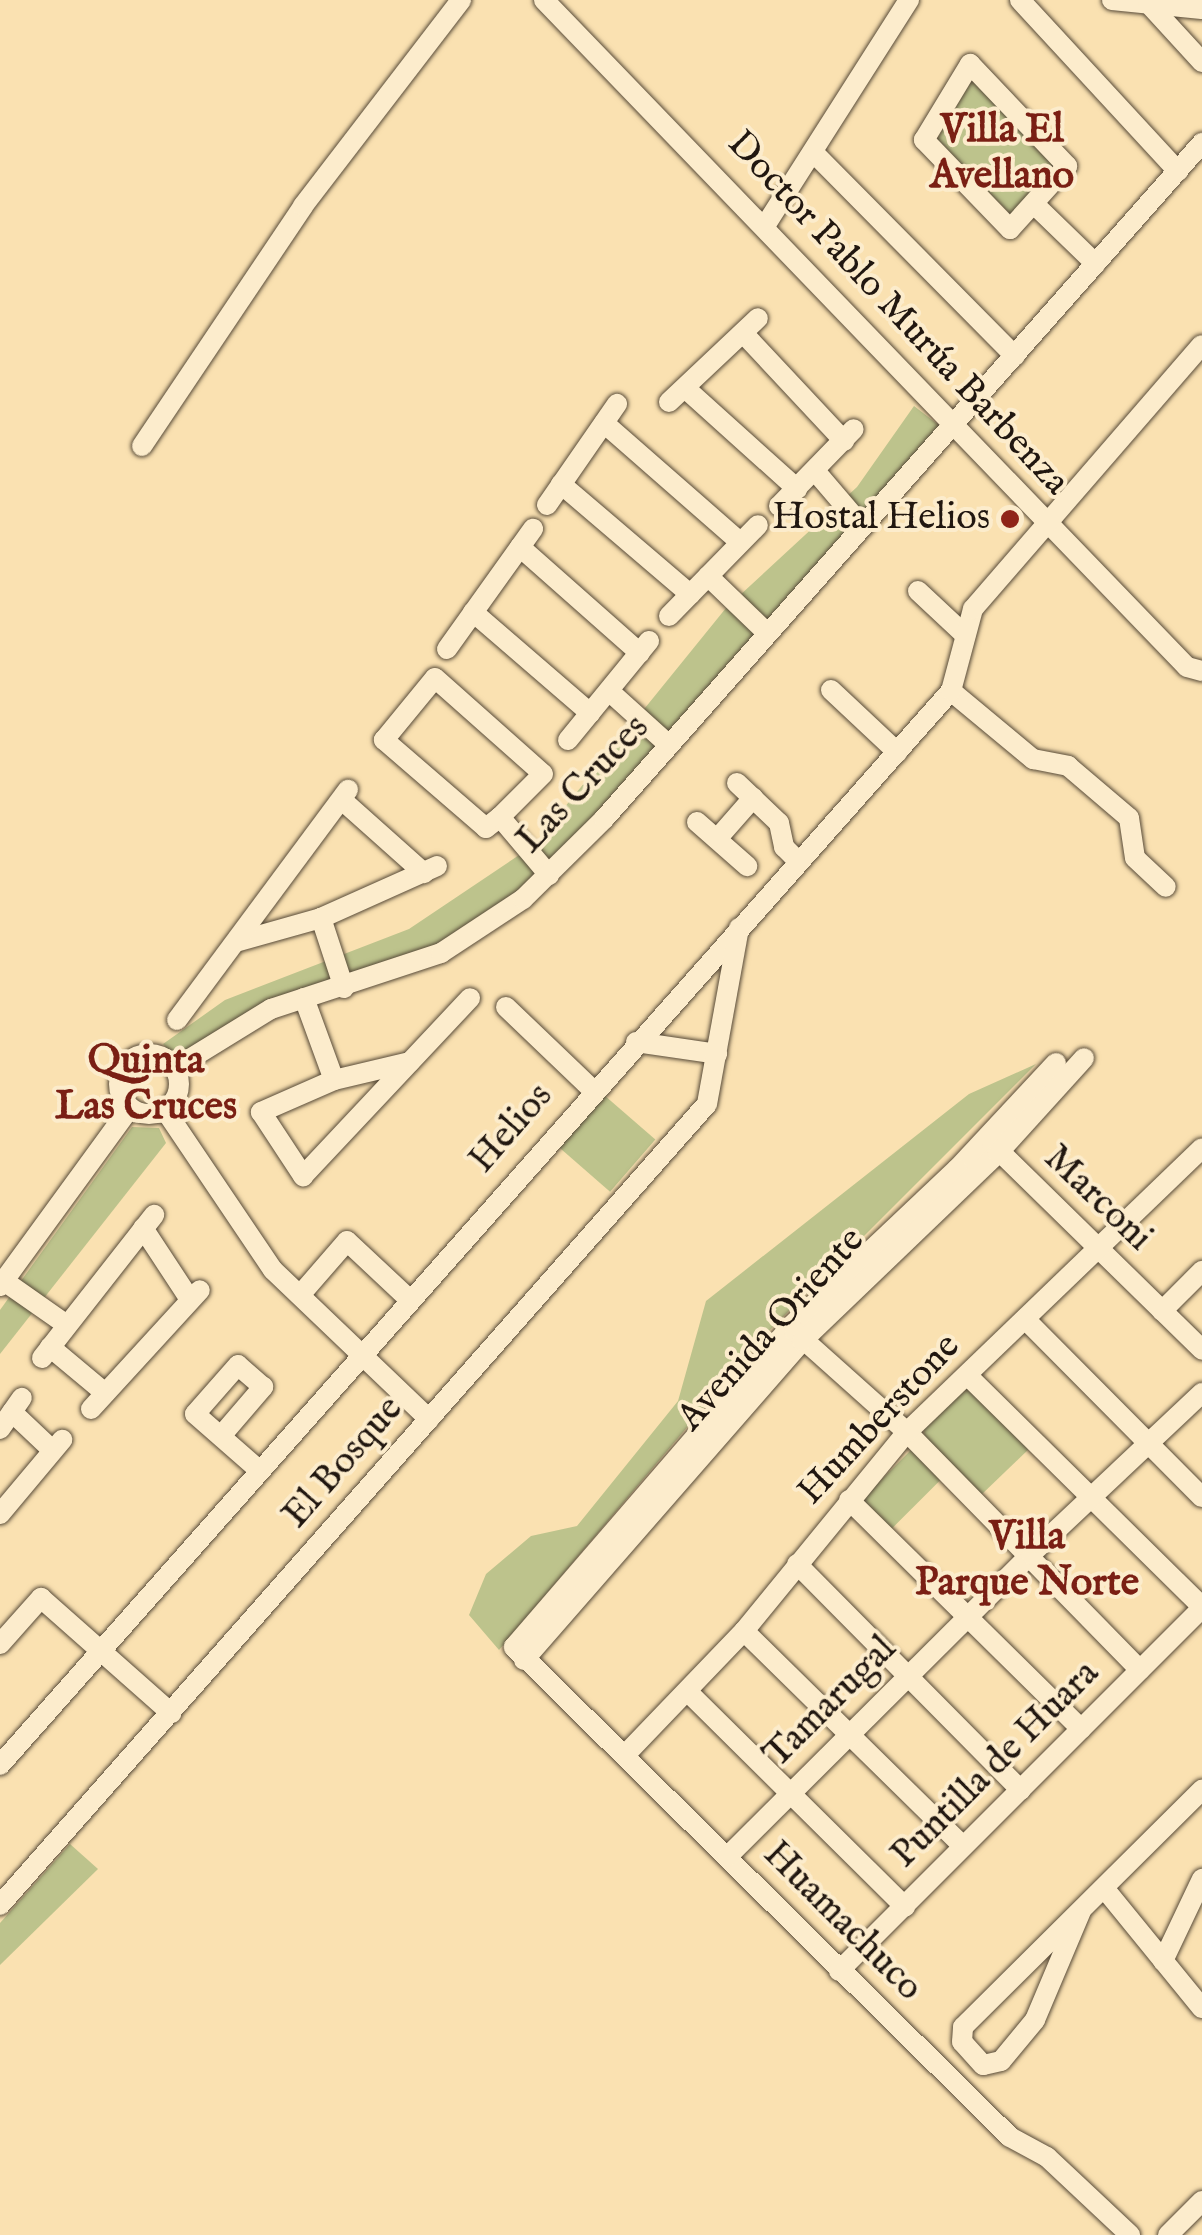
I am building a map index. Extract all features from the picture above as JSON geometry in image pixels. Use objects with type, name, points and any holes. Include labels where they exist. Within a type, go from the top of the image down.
[{"type":"street","points":[[142,446],[345,148],[461,0]]},
{"type":"street","name":"Doctor Pablo Murúa Barbenza","points":[[544,0],[1186,667],[1202,672]]},
{"type":"street","points":[[765,226],[909,0]]},
{"type":"street","points":[[1020,0],[1178,171]]},
{"type":"street","points":[[1112,0],[1202,9]]},
{"type":"street","points":[[1148,3],[1202,62]]},
{"type":"street","points":[[970,64],[1068,166],[1034,204],[1010,229],[924,140],[970,64]]},
{"type":"street","name":"Las Cruces","points":[[175,1068],[237,1026],[465,940],[550,875],[955,426],[1202,143]]},
{"type":"street","points":[[813,152],[1014,356]]},
{"type":"street","points":[[1034,204],[1096,264]]},
{"type":"street","points":[[779,506],[798,489],[816,472],[849,435],[750,326],[677,395],[798,489]]},
{"type":"street","name":"Helios","points":[[1,1762],[797,860],[951,691],[973,609],[1050,526],[1202,345]]},
{"type":"street","points":[[547,505],[617,404]]},
{"type":"street","points":[[604,424],[740,542]]},
{"type":"street","points":[[816,472],[862,527]]},
{"type":"street","points":[[561,484],[690,594]]},
{"type":"street","points":[[669,616],[758,524]]},
{"type":"street","points":[[447,649],[533,529]]},
{"type":"street","points":[[520,547],[644,647],[568,740]]},
{"type":"street","points":[[708,576],[768,634]]},
{"type":"street","points":[[918,591],[964,634]]},
{"type":"street","points":[[473,612],[590,713]]},
{"type":"street","points":[[435,678],[544,774],[500,817],[486,828],[384,740],[435,678]]},
{"type":"street","points":[[609,690],[669,746]]},
{"type":"street","points":[[831,690],[897,752]]},
{"type":"street","points":[[951,691],[1033,759],[1068,766],[1129,818],[1135,858],[1166,887]]},
{"type":"street","points":[[717,839],[745,790],[779,822],[784,847],[797,860]]},
{"type":"street","points":[[178,1020],[345,795],[430,870],[321,918],[236,942]]},
{"type":"street","points":[[500,817],[550,875]]},
{"type":"street","points":[[698,822],[747,866]]},
{"type":"street","points":[[321,918],[344,988]]},
{"type":"street","name":"El Bosque","points":[[0,1905],[707,1104],[739,926]]},
{"type":"street","points":[[304,998],[334,1080]]},
{"type":"street","points":[[410,1062],[334,1080],[261,1112],[303,1176],[410,1062],[470,998]]},
{"type":"street","points":[[506,1007],[593,1090]]},
{"type":"street","points":[[636,1042],[716,1054]]},
{"type":"street","points":[[153,1054],[175,1068],[177,1095],[165,1110],[148,1114],[130,1108],[118,1086],[128,1062],[153,1054]]},
{"type":"street","name":"Avenida Oriente","points":[[519,1654],[796,1334],[1084,1058]]},
{"type":"street","name":"Avenida Oriente","points":[[993,1146],[1056,1063]]},
{"type":"street","points":[[64,1323],[2,1284],[130,1108]]},
{"type":"street","points":[[165,1110],[273,1270],[429,1420]]},
{"type":"street","name":"Marconi","points":[[993,1146],[1202,1350]]},
{"type":"street","name":"Humberstone","points":[[625,1755],[744,1630],[907,1432],[1202,1148]]},
{"type":"street","points":[[148,1221],[194,1294],[98,1401],[46,1353],[64,1323],[148,1221]]},
{"type":"street","points":[[300,1294],[347,1241],[410,1298]]},
{"type":"street","points":[[1162,1311],[1202,1271]]},
{"type":"street","points":[[1024,1319],[1202,1497]]},
{"type":"street","points":[[796,1334],[907,1432],[1140,1670]]},
{"type":"street","points":[[968,1375],[1202,1607]]},
{"type":"street","name":"Tamarugal","points":[[728,1856],[1030,1554],[1202,1393]]},
{"type":"street","points":[[0,1514],[57,1445],[11,1413]]},
{"type":"street","points":[[221,1436],[259,1470]]},
{"type":"street","points":[[849,1500],[1081,1729]]},
{"type":"street","points":[[796,1564],[1021,1790]]},
{"type":"street","points":[[0,1644],[41,1598],[171,1713]]},
{"type":"street","name":"Puntilla de Huara","points":[[839,1971],[1202,1607]]},
{"type":"street","points":[[744,1630],[963,1846]]},
{"type":"street","name":"Huamachuco","points":[[519,1654],[1010,2137],[1047,2157],[1130,2235]]},
{"type":"street","points":[[688,1693],[905,1908]]},
{"type":"street","points":[[1080,1911],[1035,2020],[1002,2062],[980,2062],[962,2042],[964,2027],[1080,1911],[1202,1790]]},
{"type":"street","points":[[0,1872],[16,1888]]},
{"type":"street","points":[[1162,1961],[1202,1880]]},
{"type":"street","points":[[1104,1888],[1202,2008]]},
{"type":"street","points":[[1168,2235],[1202,2201]]},
{"type":"green space","points":[[975,75],[1063,166],[1015,219],[937,139]]},
{"type":"green space","points":[[914,406],[940,426],[528,889],[442,947],[274,1001],[174,1056],[163,1044],[225,1000],[409,929],[534,845],[726,608],[857,487]]},
{"type":"green space","points":[[1036,1064],[765,1335],[499,1650],[469,1615],[486,1574],[531,1536],[577,1526],[678,1401],[706,1301],[969,1094]]},
{"type":"green space","points":[[604,1095],[655,1140],[610,1192],[559,1147]]},
{"type":"green space","points":[[132,1127],[159,1128],[166,1143],[0,1354],[0,1310]]},
{"type":"green space","points":[[971,1383],[1032,1446],[980,1496],[925,1441],[924,1429]]},
{"type":"green space","points":[[912,1449],[942,1479],[888,1532],[858,1503]]},
{"type":"green space","points":[[70,1844],[98,1869],[0,1965],[0,1923]]},
{"type":"place","name":"Hostal Helios","points":[[1010,519]]},
{"type":"district","name":"Villa El Avellano","points":[[1002,154]]},
{"type":"district","name":"Quinta Las Cruces","points":[[146,1085]]},
{"type":"district","name":"Villa Parque Norte","points":[[1027,1561]]}]
